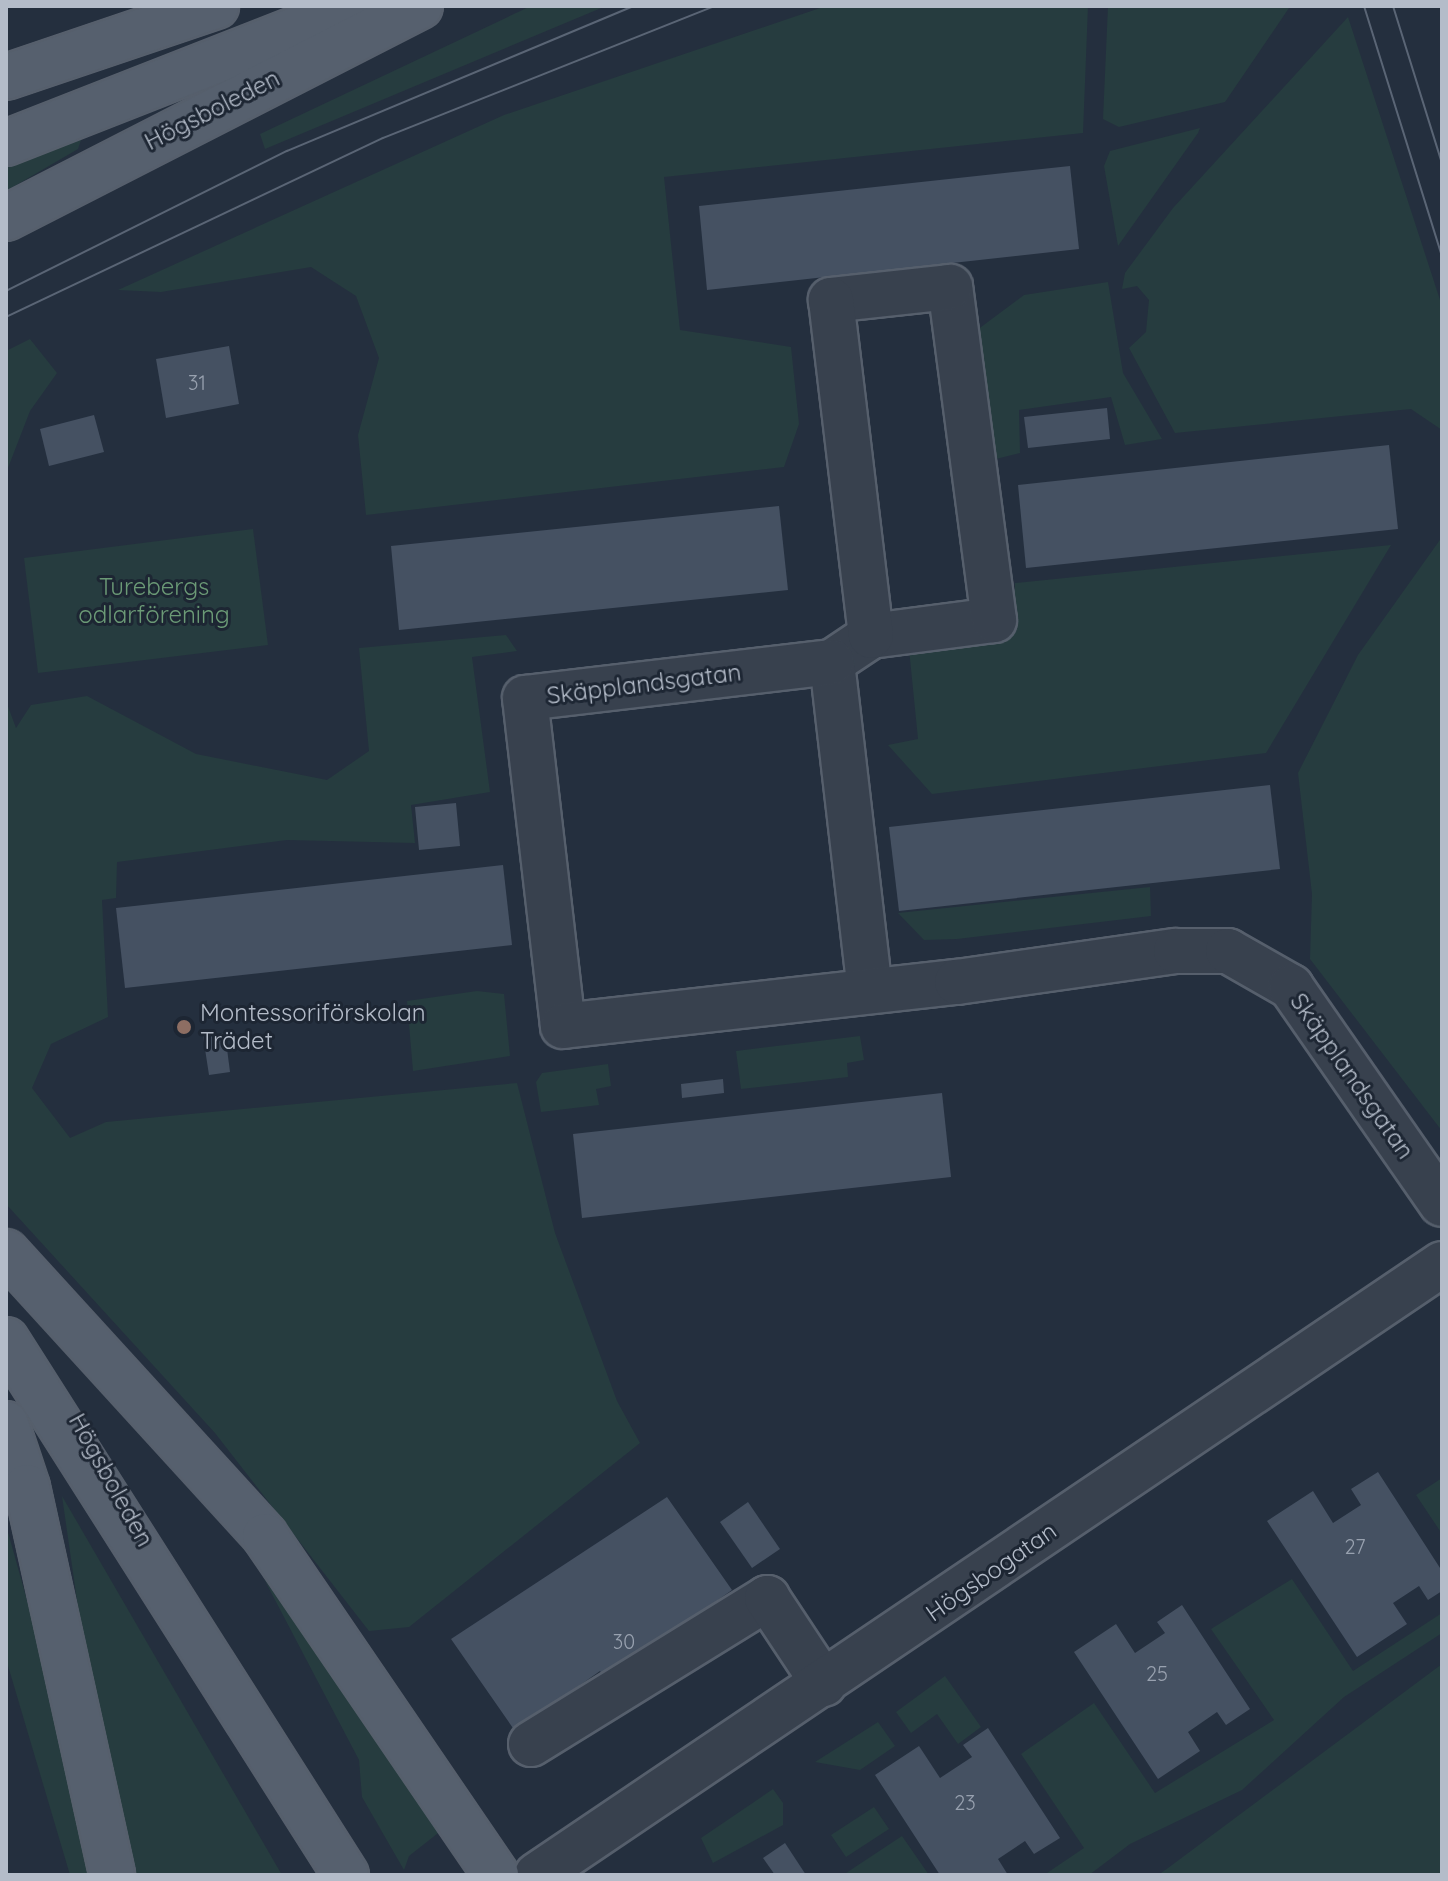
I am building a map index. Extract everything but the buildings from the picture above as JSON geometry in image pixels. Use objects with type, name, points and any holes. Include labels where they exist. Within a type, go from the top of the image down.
[{"type":"main road","points":[[6,93],[92,64],[216,6]]},
{"type":"main road","name":"Högsboleden","points":[[6,143],[356,6]]},
{"type":"main road","name":"Högsboleden","points":[[6,218],[420,6]]},
{"type":"main road","points":[[6,77],[170,25]]},
{"type":"main road","points":[[6,1252],[265,1536],[496,1875]]},
{"type":"main road","name":"Högsboleden","points":[[6,1294],[216,1666]]},
{"type":"main road","name":"Högsboleden","points":[[6,1340],[346,1875]]},
{"type":"main road","points":[[6,1424],[27,1487],[112,1875]]},
{"type":"street","points":[[870,991],[832,662],[871,636],[994,620],[950,287],[831,300],[871,636]]},
{"type":"street","name":"Skäpplandsgatan","points":[[832,662],[525,698],[563,1026],[870,991],[1176,951],[1228,951],[1291,987],[1442,1204]]},
{"type":"street","name":"Högsbogatan","points":[[537,1875],[1442,1264]]},
{"type":"street","points":[[531,1744],[767,1598],[824,1684]]},
{"type":"green space","points":[[531,6],[606,6],[265,149],[260,134]]},
{"type":"green space","points":[[826,6],[1088,6],[1083,133],[664,177],[680,330],[791,347],[799,424],[784,467],[366,515],[358,435],[379,358],[356,296],[311,267],[161,292],[118,290],[504,115]]},
{"type":"green space","points":[[1108,6],[1289,8],[1225,102],[1119,127],[1103,119]]},
{"type":"green space","points":[[1348,17],[1442,306],[1442,430],[1411,409],[1175,433],[1129,348],[1146,332],[1149,300],[1137,286],[1122,289],[1125,273],[1173,208]]},
{"type":"green space","points":[[1200,128],[1118,246],[1104,166],[1110,151]]},
{"type":"green space","points":[[82,137],[78,149],[6,191],[6,167]]},
{"type":"green space","points":[[1108,282],[1123,373],[1162,439],[1125,445],[1111,397],[1019,410],[1020,453],[992,460],[973,333],[1024,295]]},
{"type":"green space","points":[[30,339],[57,373],[30,411],[6,473],[6,351]]},
{"type":"green space","name":"Turebergs odlarförening","points":[[253,529],[268,645],[38,673],[24,558]]},
{"type":"green space","points":[[1442,537],[1442,1131],[1310,959],[1312,894],[1298,773],[1358,655]]},
{"type":"green space","points":[[1391,545],[1266,753],[932,794],[888,745],[918,739],[909,649],[1014,623],[1015,583]]},
{"type":"green space","points":[[506,635],[517,651],[472,657],[490,792],[411,805],[415,843],[287,840],[117,862],[116,898],[102,900],[108,1017],[51,1044],[32,1088],[70,1138],[106,1122],[517,1083],[555,1233],[617,1401],[640,1443],[409,1627],[369,1631],[215,1433],[6,1204],[6,701],[16,728],[31,705],[87,696],[196,754],[327,780],[369,751],[359,648]]},
{"type":"green space","points":[[1150,887],[1151,916],[957,939],[924,940],[898,913]]},
{"type":"green space","points":[[477,991],[504,994],[510,1056],[413,1071],[407,1001]]},
{"type":"green space","points":[[860,1036],[864,1060],[847,1063],[848,1077],[741,1089],[736,1051]]},
{"type":"green space","points":[[608,1064],[611,1086],[596,1089],[599,1105],[541,1112],[536,1082],[542,1073]]},
{"type":"green space","points":[[1442,1478],[1442,1534],[1416,1495]]},
{"type":"green space","points":[[62,1496],[282,1875],[136,1875],[102,1775]]},
{"type":"green space","points":[[6,1525],[47,1672],[92,1875],[70,1875],[6,1659]]},
{"type":"green space","points":[[264,1579],[442,1830],[409,1856],[404,1870],[362,1797],[359,1760]]},
{"type":"green space","points":[[1292,1579],[1353,1671],[1442,1613],[1442,1633],[1344,1697],[1242,1790],[1130,1844],[1089,1875],[1044,1875],[1084,1848],[1021,1754],[1094,1703],[1155,1793],[1274,1720],[1211,1629]]},
{"type":"green space","points":[[1442,1664],[1442,1875],[1158,1875],[1168,1868]]},
{"type":"green space","points":[[945,1676],[981,1727],[958,1744],[937,1714],[911,1733],[896,1712]]},
{"type":"green space","points":[[878,1722],[895,1746],[860,1770],[815,1762]]},
{"type":"green space","points":[[773,1789],[783,1803],[783,1825],[713,1863],[701,1838]]},
{"type":"green space","points":[[874,1807],[889,1829],[846,1857],[831,1835]]},
{"type":"green space","points":[[902,1836],[929,1875],[843,1875]]},
{"type":"tram line","points":[[6,291],[287,151],[634,6]]},
{"type":"tram line","points":[[6,317],[383,138],[715,6]]},
{"type":"tram line","points":[[1364,6],[1442,256]]},
{"type":"tram line","points":[[1393,6],[1442,163]]},
{"type":"place","name":"Montessoriförskolan Trädet","points":[[184,1027]]}]
